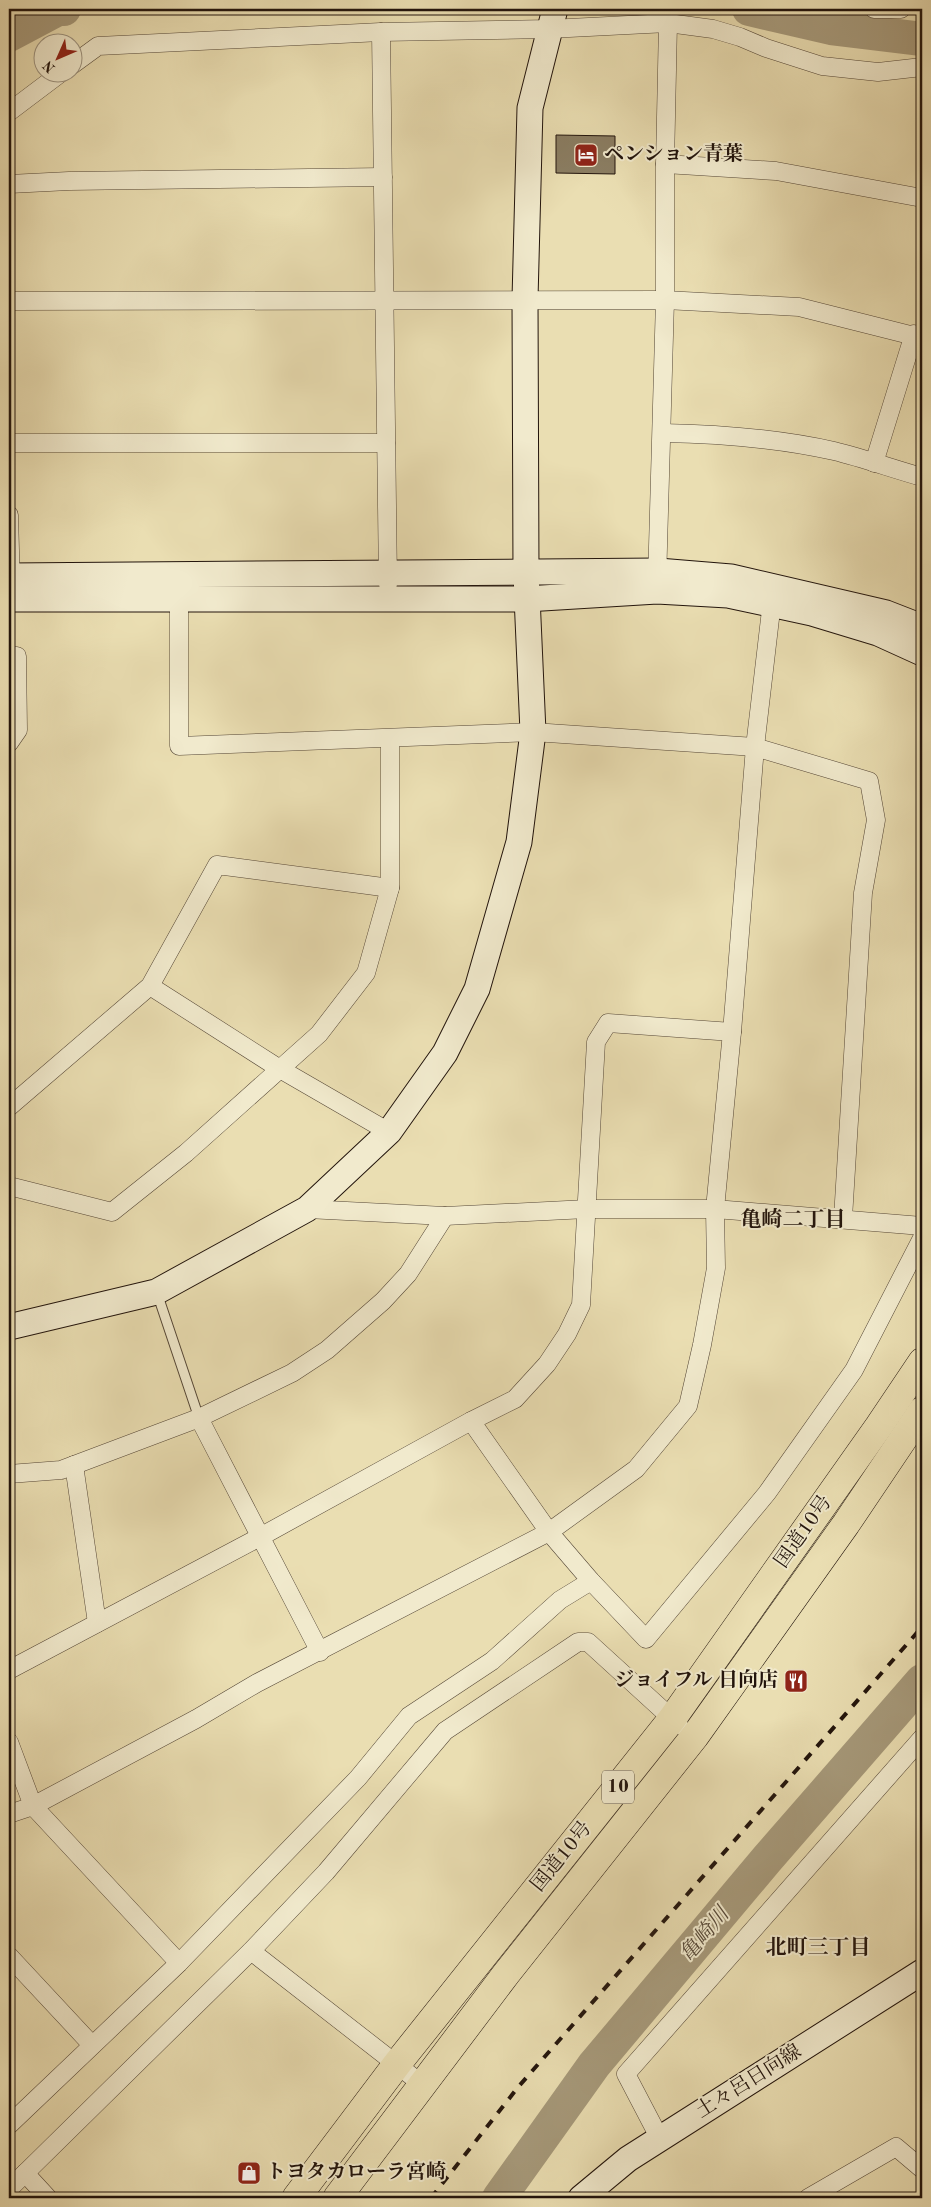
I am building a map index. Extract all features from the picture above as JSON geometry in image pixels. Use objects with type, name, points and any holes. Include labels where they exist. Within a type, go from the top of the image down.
[{"type":"highway","name":"国道10号","points":[[296,2198],[398,2064],[672,1720],[922,1362]]},
{"type":"highway","name":"国道10号","points":[[337,2198],[506,1974],[695,1736],[846,1524],[922,1411]]},
{"type":"street","points":[[874,9],[901,9]]},
{"type":"street","points":[[9,1327],[156,1292],[308,1209],[389,1132],[445,1054],[477,989],[519,842],[533,732],[526,599],[525,299],[530,108],[552,19]]},
{"type":"street","points":[[82,58],[98,46],[381,32],[552,19],[668,23],[713,30],[740,37],[766,48],[822,66],[878,72],[922,67]]},
{"type":"street","points":[[657,581],[665,300],[668,23]]},
{"type":"street","points":[[381,32],[388,600]]},
{"type":"street","points":[[9,112],[49,82]]},
{"type":"street","points":[[665,164],[776,171],[922,198]]},
{"type":"street","points":[[9,184],[69,181],[383,177]]},
{"type":"street","points":[[9,301],[665,300],[799,307],[918,336],[874,463]]},
{"type":"street","points":[[662,433],[722,434],[834,451],[922,477]]},
{"type":"street","points":[[9,443],[386,443]]},
{"type":"street","points":[[9,515],[10,587]]},
{"type":"street","points":[[10,587],[388,574],[526,574],[657,581],[728,595],[773,595],[886,613],[922,627]]},
{"type":"street","points":[[10,587],[179,598],[526,599],[657,581]]},
{"type":"street","points":[[773,595],[812,613],[878,633],[922,653]]},
{"type":"street","points":[[9,1814],[33,1806],[196,1719],[257,1683],[549,1532],[636,1469],[688,1406],[702,1346],[716,1268],[715,1209],[732,1032],[755,747],[773,595]]},
{"type":"street","points":[[179,598],[179,746],[533,732],[755,747],[869,781],[876,820],[863,893],[843,1218]]},
{"type":"street","points":[[9,656],[17,656],[18,730],[9,743]]},
{"type":"street","points":[[9,1186],[112,1212],[186,1153],[319,1034],[366,973],[390,888],[390,739]]},
{"type":"street","points":[[9,1107],[150,986],[216,865],[390,888]]},
{"type":"street","points":[[150,986],[280,1069],[389,1132]]},
{"type":"street","points":[[9,1670],[515,1399],[547,1364],[567,1334],[581,1305],[596,1042],[608,1023],[732,1032]]},
{"type":"street","points":[[308,1209],[445,1216],[587,1209],[715,1209],[843,1218],[922,1226]]},
{"type":"street","points":[[9,1474],[61,1470],[199,1418],[292,1373],[327,1350],[383,1302],[408,1274],[445,1216]]},
{"type":"street","points":[[471,1421],[549,1532],[591,1581],[646,1639],[767,1494],[854,1370],[922,1238]]},
{"type":"street","points":[[199,1418],[320,1652]]},
{"type":"street","points":[[74,1465],[97,1623]]},
{"type":"street","points":[[9,2125],[179,1963],[358,1778],[409,1716],[492,1661],[560,1600],[591,1581]]},
{"type":"street","points":[[9,2189],[251,1951],[326,1872],[445,1731],[578,1642],[588,1642],[672,1720],[695,1736]]},
{"type":"street","points":[[660,2138],[626,2074],[922,1738]]},
{"type":"street","points":[[9,1742],[33,1806],[179,1963]]},
{"type":"street","points":[[251,1951],[423,2085]]},
{"type":"street","points":[[9,1956],[92,2045]]},
{"type":"street","name":"土々呂日向線","points":[[581,2198],[628,2159],[922,1972]]},
{"type":"street","points":[[808,2198],[896,2147],[922,2169]]},
{"type":"street","points":[[25,2173],[48,2198]]},
{"type":"lane","points":[[156,1292],[199,1418]]},
{"type":"building","name":"ペンション青葉","points":[[556,135],[615,136],[615,174],[556,173]]},
{"type":"waterway","name":"亀崎川","points":[[9,35],[58,9],[64,9]]},
{"type":"waterway","name":"亀崎川","points":[[749,9],[831,28],[922,39]]},
{"type":"waterway","name":"亀崎川","points":[[499,2198],[594,2065],[767,1859],[922,1681]]},
{"type":"railway","points":[[431,2198],[519,2086],[922,1627]]},
{"type":"place","name":"ペンション青葉","points":[[586,155]]},
{"type":"place","name":"ジョイフル 日向店","points":[[796,1681]]},
{"type":"place","name":"トヨタカローラ宮崎","points":[[249,2173]]},
{"type":"district","name":"亀崎二丁目","points":[[793,1220]]},
{"type":"district","name":"北町三丁目","points":[[818,1948]]}]
